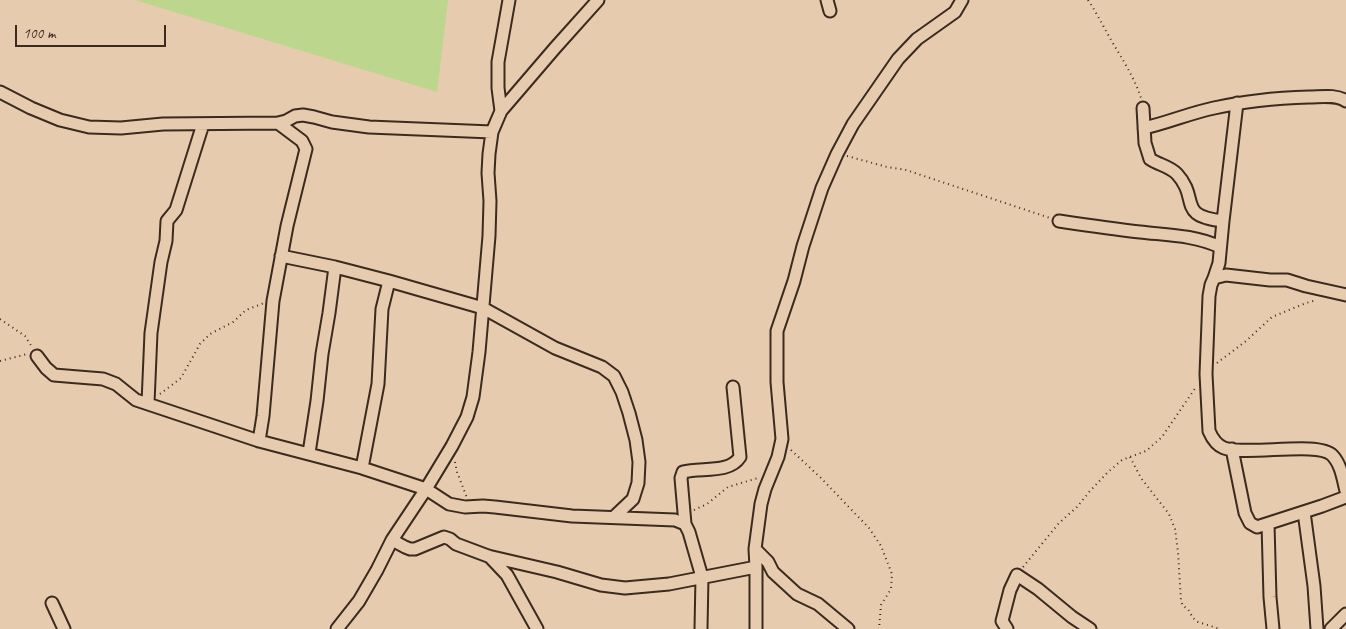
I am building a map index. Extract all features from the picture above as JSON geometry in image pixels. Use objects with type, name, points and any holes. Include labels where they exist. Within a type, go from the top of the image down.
[{"type":"street","points":[[501,112],[498,88],[498,62],[509,0]]},
{"type":"street","points":[[337,629],[359,601],[392,540],[426,489],[467,417],[473,396],[483,308],[490,218],[488,173],[492,132],[501,112],[598,0]]},
{"type":"street","points":[[756,629],[755,549],[761,504],[778,457],[782,438],[777,382],[778,331],[803,246],[822,188],[853,124],[898,59],[917,39],[954,12],[962,0]]},
{"type":"street","points":[[0,92],[60,120],[89,127],[120,128],[163,124],[278,123],[303,115],[332,122],[369,127],[492,132]]},
{"type":"street","points":[[1144,128],[1212,108],[1237,103],[1283,98],[1326,97],[1346,101]]},
{"type":"street","points":[[1237,103],[1219,263],[1209,296],[1206,374],[1209,431],[1212,439],[1218,445],[1225,448],[1244,450],[1311,449],[1324,450],[1331,453],[1342,475],[1346,491]]},
{"type":"street","points":[[1143,108],[1145,143],[1150,160],[1176,172],[1182,180],[1193,211],[1208,219],[1223,221]]},
{"type":"street","points":[[260,441],[273,301],[287,226],[306,149],[302,142],[278,123]]},
{"type":"street","points":[[148,403],[152,333],[161,262],[166,241],[167,221],[176,210],[203,124]]},
{"type":"street","points":[[1058,221],[1197,239],[1220,247]]},
{"type":"street","points":[[281,256],[389,281],[483,308],[555,348],[602,367],[614,376],[629,413],[639,462],[638,483],[634,499],[614,517]]},
{"type":"street","points":[[309,453],[334,267]]},
{"type":"street","points":[[1214,278],[1226,275],[1287,280],[1332,293],[1346,295]]},
{"type":"street","points":[[362,468],[378,384],[382,310],[389,281]]},
{"type":"street","points":[[37,356],[54,375],[103,379],[116,384],[136,400],[260,441],[362,468],[426,489],[449,504],[464,507],[495,506],[572,516],[675,520],[685,524]]},
{"type":"street","points":[[701,629],[702,578],[685,524],[681,478],[683,472],[717,468],[731,465],[738,461],[740,457],[733,387]]},
{"type":"street","points":[[1232,449],[1246,513],[1250,523],[1257,527],[1346,497]]},
{"type":"street","points":[[1304,512],[1314,586],[1317,629]]},
{"type":"street","points":[[1268,524],[1273,629]]},
{"type":"street","points":[[392,540],[410,549],[415,549],[444,538],[488,556],[557,572],[601,585],[625,588],[669,584],[756,567]]},
{"type":"street","points":[[755,549],[768,562],[773,572],[797,594],[818,604],[848,629]]},
{"type":"street","points":[[488,556],[508,575],[537,629]]},
{"type":"street","points":[[1007,629],[1002,621],[1010,590],[1017,575],[1090,629]]},
{"type":"street","points":[[52,602],[64,629]]},
{"type":"street","points":[[1331,629],[1346,614]]},
{"type":"path","points":[[1088,0],[1134,80],[1143,108]]},
{"type":"path","points":[[837,154],[906,170],[1058,221]]},
{"type":"path","points":[[1017,575],[1059,523],[1077,507],[1107,474],[1122,460],[1146,450],[1162,437],[1172,420],[1206,374],[1224,357],[1272,317],[1306,303],[1320,300],[1332,293]]},
{"type":"path","points":[[148,403],[181,378],[200,344],[210,334],[233,322],[246,310],[273,301]]},
{"type":"path","points":[[0,319],[25,336],[37,356]]},
{"type":"path","points":[[0,361],[27,354],[37,356]]},
{"type":"path","points":[[782,438],[795,455],[821,478],[868,528],[881,546],[892,574],[891,589],[881,605],[879,629]]},
{"type":"path","points":[[452,446],[457,472],[471,507]]},
{"type":"path","points":[[1130,457],[1141,478],[1169,514],[1175,529],[1183,606],[1188,609],[1193,618],[1198,622],[1220,629]]},
{"type":"path","points":[[684,511],[694,510],[707,504],[728,487],[758,479],[771,472]]},
{"type":"green space","points":[[135,0],[448,0],[437,92]]}]
